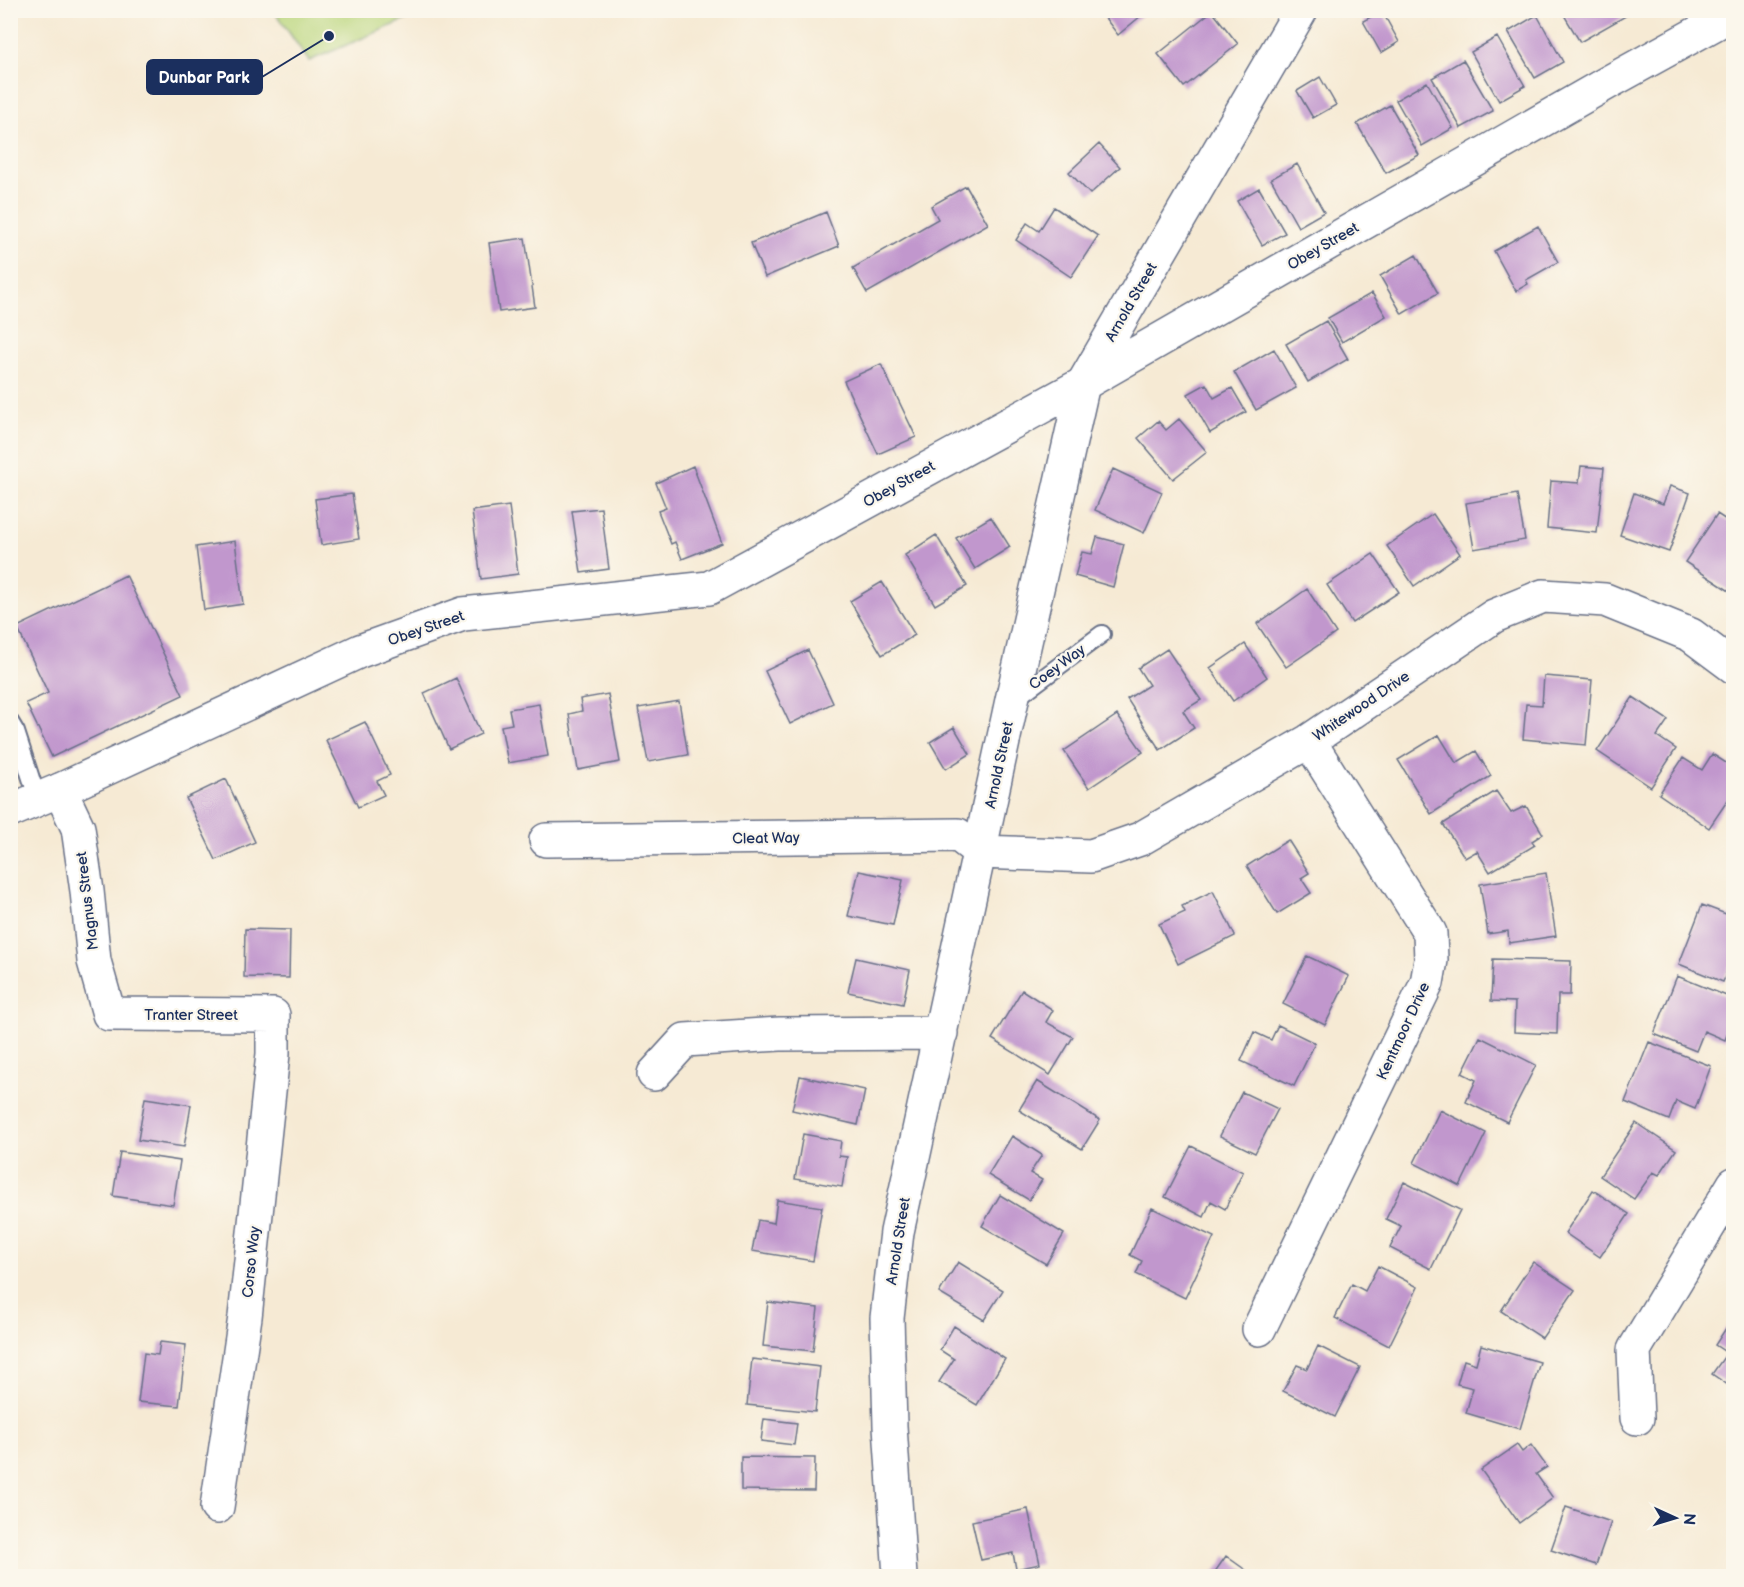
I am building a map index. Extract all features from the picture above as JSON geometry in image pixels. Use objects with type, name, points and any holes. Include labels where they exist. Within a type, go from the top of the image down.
[{"type":"street","name":"Obey Street","points":[[36,800],[360,651],[463,614],[709,588],[1083,384],[1609,82],[1734,13]]},
{"type":"street","name":"Arnold Street","points":[[900,1576],[890,1426],[887,1318],[897,1232],[1083,384],[1288,16]]},
{"type":"street","name":"Whitewood Drive","points":[[980,852],[1091,856],[1140,839],[1309,741],[1494,616],[1544,596],[1605,600],[1691,635],[1734,667]]},
{"type":"street","name":"Kentmoor Drive","points":[[1259,1329],[1427,983],[1431,960],[1430,933],[1309,741]]},
{"type":"street","name":"Magnus Street","points":[[36,800],[78,828],[94,961],[109,1014]]},
{"type":"street","name":"Cleat Way","points":[[546,840],[958,836],[980,852]]},
{"type":"street","name":"Tranter Street","points":[[109,1014],[273,1015]]},
{"type":"street","name":"Corso Way","points":[[217,1507],[245,1317],[273,1054],[273,1015]]},
{"type":"street","points":[[654,1074],[685,1040],[780,1034],[941,1033]]},
{"type":"street","points":[[1637,1418],[1634,1350],[1734,1184]]},
{"type":"lane","name":"Coey Way","points":[[1012,700],[1102,634]]},
{"type":"lane","points":[[10,722],[16,732],[36,800]]},
{"type":"green space","points":[[274,11],[426,11],[309,61]]},
{"type":"building","points":[[1099,10],[1148,10],[1118,35]]},
{"type":"building","points":[[1571,10],[1630,10],[1631,13],[1580,42],[1564,15]]},
{"type":"building","points":[[1212,11],[1238,44],[1184,87],[1158,54]]},
{"type":"building","points":[[1382,11],[1399,42],[1381,53],[1363,21]]},
{"type":"building","points":[[1537,15],[1563,62],[1535,78],[1508,32]]},
{"type":"building","points":[[1497,37],[1525,86],[1499,101],[1471,52]]},
{"type":"building","points":[[1463,60],[1493,111],[1461,128],[1432,78]]},
{"type":"building","points":[[1320,77],[1336,105],[1313,118],[1297,91]]},
{"type":"building","points":[[1427,82],[1453,128],[1422,146],[1396,100]]},
{"type":"building","points":[[1390,105],[1419,155],[1386,173],[1357,124]]},
{"type":"building","points":[[1099,144],[1120,167],[1090,194],[1069,172]]},
{"type":"building","points":[[1297,164],[1324,212],[1298,227],[1271,179]]},
{"type":"building","points":[[966,186],[988,224],[867,293],[853,268],[938,219],[931,206]]},
{"type":"building","points":[[1259,188],[1285,233],[1262,245],[1237,201]]},
{"type":"building","points":[[1054,207],[1098,236],[1071,277],[1016,240],[1027,223],[1039,231]]},
{"type":"building","points":[[826,212],[839,246],[765,277],[751,243]]},
{"type":"building","points":[[1538,226],[1558,262],[1526,280],[1528,284],[1516,291],[1494,251]]},
{"type":"building","points":[[525,238],[535,307],[499,312],[489,243]]},
{"type":"building","points":[[1416,255],[1438,293],[1402,314],[1380,276]]},
{"type":"building","points":[[1372,293],[1386,316],[1342,342],[1328,318]]},
{"type":"building","points":[[1326,321],[1348,359],[1308,382],[1286,344]]},
{"type":"building","points":[[1274,349],[1296,388],[1256,410],[1234,372]]},
{"type":"building","points":[[881,364],[916,437],[878,454],[844,381]]},
{"type":"building","points":[[1206,384],[1214,398],[1232,388],[1246,412],[1210,433],[1188,394]]},
{"type":"building","points":[[1179,419],[1207,452],[1173,479],[1138,438],[1158,421],[1166,430]]},
{"type":"building","points":[[693,466],[722,543],[682,559],[675,542],[671,544],[658,511],[666,508],[656,483]]},
{"type":"building","points":[[1581,466],[1604,468],[1597,533],[1547,528],[1551,481],[1579,483]]},
{"type":"building","points":[[1113,469],[1162,492],[1144,533],[1095,510]]},
{"type":"building","points":[[1670,486],[1690,493],[1669,552],[1620,535],[1634,493],[1663,504]]},
{"type":"building","points":[[352,494],[359,539],[321,545],[315,499]]},
{"type":"building","points":[[1517,494],[1525,540],[1474,549],[1466,503]]},
{"type":"building","points":[[509,506],[518,574],[481,579],[472,511]]},
{"type":"building","points":[[601,508],[609,569],[581,573],[572,511]]},
{"type":"building","points":[[1433,514],[1460,554],[1414,586],[1387,546]]},
{"type":"building","points":[[1717,514],[1734,525],[1734,594],[1685,562]]},
{"type":"building","points":[[991,517],[1010,547],[975,569],[956,538]]},
{"type":"building","points":[[936,535],[967,586],[935,605],[905,555]]},
{"type":"building","points":[[1097,537],[1124,544],[1113,587],[1075,576],[1082,552],[1092,554]]},
{"type":"building","points":[[235,541],[243,604],[204,610],[196,547]]},
{"type":"building","points":[[1373,554],[1399,592],[1352,623],[1327,585]]},
{"type":"building","points":[[126,575],[183,695],[52,757],[26,703],[48,693],[17,627]]},
{"type":"building","points":[[882,582],[915,635],[882,655],[850,601]]},
{"type":"building","points":[[1307,589],[1336,633],[1286,667],[1257,624]]},
{"type":"building","points":[[1245,644],[1267,677],[1233,701],[1210,668]]},
{"type":"building","points":[[1167,649],[1201,700],[1183,711],[1194,728],[1160,750],[1127,699],[1149,685],[1138,668]]},
{"type":"building","points":[[808,650],[833,703],[790,724],[765,671]]},
{"type":"building","points":[[1544,676],[1592,680],[1586,745],[1523,739],[1526,704],[1542,705]]},
{"type":"building","points":[[456,678],[481,734],[449,749],[424,693]]},
{"type":"building","points":[[608,694],[620,762],[578,770],[569,714],[582,711],[580,699]]},
{"type":"building","points":[[1633,697],[1668,720],[1657,736],[1676,749],[1651,787],[1597,751]]},
{"type":"building","points":[[679,701],[688,755],[648,762],[638,708]]},
{"type":"building","points":[[539,704],[548,756],[508,763],[501,726],[512,724],[509,709]]},
{"type":"building","points":[[1117,715],[1143,752],[1089,788],[1064,751]]},
{"type":"building","points":[[365,722],[390,775],[377,781],[384,795],[358,807],[326,740]]},
{"type":"building","points":[[954,727],[970,754],[946,769],[930,742]]},
{"type":"building","points":[[1439,735],[1456,763],[1476,751],[1491,776],[1431,814],[1398,760]]},
{"type":"building","points":[[1712,754],[1734,768],[1734,791],[1709,828],[1659,794],[1683,758],[1702,770]]},
{"type":"building","points":[[226,779],[255,842],[216,860],[186,798]]},
{"type":"building","points":[[1496,791],[1511,813],[1526,806],[1543,834],[1532,841],[1535,845],[1490,872],[1477,851],[1465,858],[1443,824]]},
{"type":"building","points":[[1288,840],[1309,873],[1301,878],[1311,893],[1277,914],[1247,866]]},
{"type":"building","points":[[859,871],[903,880],[893,925],[848,916]]},
{"type":"building","points":[[1546,873],[1556,936],[1509,943],[1508,931],[1488,934],[1480,884]]},
{"type":"building","points":[[1213,891],[1235,936],[1178,964],[1159,924],[1185,912],[1182,906]]},
{"type":"building","points":[[1702,905],[1734,917],[1734,966],[1730,965],[1723,982],[1679,964]]},
{"type":"building","points":[[245,929],[290,930],[289,978],[244,977]]},
{"type":"building","points":[[1307,956],[1349,976],[1325,1025],[1283,1004]]},
{"type":"building","points":[[856,958],[910,970],[903,1004],[848,992]]},
{"type":"building","points":[[1493,959],[1571,961],[1570,995],[1558,995],[1557,1034],[1514,1032],[1515,1002],[1491,1001]]},
{"type":"building","points":[[1677,976],[1734,999],[1734,1017],[1725,1040],[1704,1031],[1696,1051],[1654,1034]]},
{"type":"building","points":[[1022,990],[1053,1010],[1046,1022],[1073,1037],[1050,1075],[992,1039]]},
{"type":"building","points":[[1278,1025],[1315,1043],[1294,1086],[1241,1061],[1254,1032],[1271,1040]]},
{"type":"building","points":[[1480,1037],[1536,1065],[1507,1122],[1466,1102],[1476,1080],[1462,1073]]},
{"type":"building","points":[[1649,1042],[1711,1066],[1695,1109],[1676,1101],[1669,1120],[1625,1102]]},
{"type":"building","points":[[800,1076],[865,1090],[858,1125],[792,1110]]},
{"type":"building","points":[[1037,1081],[1100,1120],[1082,1149],[1019,1110]]},
{"type":"building","points":[[1242,1092],[1278,1109],[1255,1153],[1220,1136]]},
{"type":"building","points":[[145,1098],[191,1105],[184,1147],[138,1140]]},
{"type":"building","points":[[1440,1110],[1486,1133],[1460,1186],[1414,1163]]},
{"type":"building","points":[[1636,1123],[1676,1150],[1659,1175],[1653,1172],[1634,1199],[1600,1176]]},
{"type":"building","points":[[803,1134],[841,1141],[839,1156],[847,1157],[842,1187],[795,1179]]},
{"type":"building","points":[[1012,1136],[1042,1155],[1030,1173],[1042,1180],[1029,1200],[988,1175]]},
{"type":"building","points":[[1191,1146],[1243,1172],[1225,1209],[1211,1201],[1204,1217],[1165,1197]]},
{"type":"building","points":[[120,1152],[180,1161],[173,1205],[113,1196]]},
{"type":"building","points":[[1404,1182],[1460,1210],[1431,1269],[1390,1248],[1401,1226],[1386,1219]]},
{"type":"building","points":[[1593,1190],[1629,1214],[1600,1257],[1565,1233]]},
{"type":"building","points":[[1000,1195],[1064,1234],[1046,1264],[982,1226]]},
{"type":"building","points":[[777,1200],[822,1207],[813,1261],[752,1251],[758,1220],[774,1223]]},
{"type":"building","points":[[1152,1208],[1214,1237],[1185,1298],[1136,1274],[1142,1261],[1130,1255]]},
{"type":"building","points":[[958,1262],[1003,1290],[984,1320],[939,1293]]},
{"type":"building","points":[[1533,1262],[1575,1290],[1542,1338],[1501,1311]]},
{"type":"building","points":[[1378,1266],[1418,1287],[1389,1346],[1335,1318],[1352,1284],[1365,1291]]},
{"type":"building","points":[[768,1302],[818,1308],[813,1351],[763,1346]]},
{"type":"building","points":[[1734,1316],[1734,1389],[1712,1374],[1727,1353],[1715,1345]]},
{"type":"building","points":[[954,1326],[1005,1359],[977,1405],[939,1382],[954,1359],[940,1350]]},
{"type":"building","points":[[160,1342],[186,1345],[179,1406],[138,1402],[144,1353],[158,1355]]},
{"type":"building","points":[[1481,1345],[1540,1362],[1520,1429],[1466,1413],[1473,1388],[1457,1384],[1464,1360],[1476,1364]]},
{"type":"building","points":[[1318,1346],[1360,1367],[1335,1417],[1283,1391],[1297,1365],[1307,1369]]},
{"type":"building","points":[[752,1359],[820,1367],[815,1412],[747,1405]]},
{"type":"building","points":[[764,1419],[797,1423],[794,1445],[761,1441]]},
{"type":"building","points":[[1517,1445],[1522,1452],[1531,1445],[1547,1467],[1536,1474],[1553,1498],[1519,1523],[1481,1470]]},
{"type":"building","points":[[741,1457],[815,1458],[814,1491],[741,1490]]},
{"type":"building","points":[[1566,1507],[1611,1522],[1596,1565],[1551,1550]]},
{"type":"building","points":[[1028,1509],[1040,1564],[1016,1569],[1013,1553],[981,1560],[972,1521]]},
{"type":"building","points":[[1226,1556],[1254,1576],[1212,1576]]},
{"type":"place","name":"Dunbar Park","points":[[329,36]]}]
